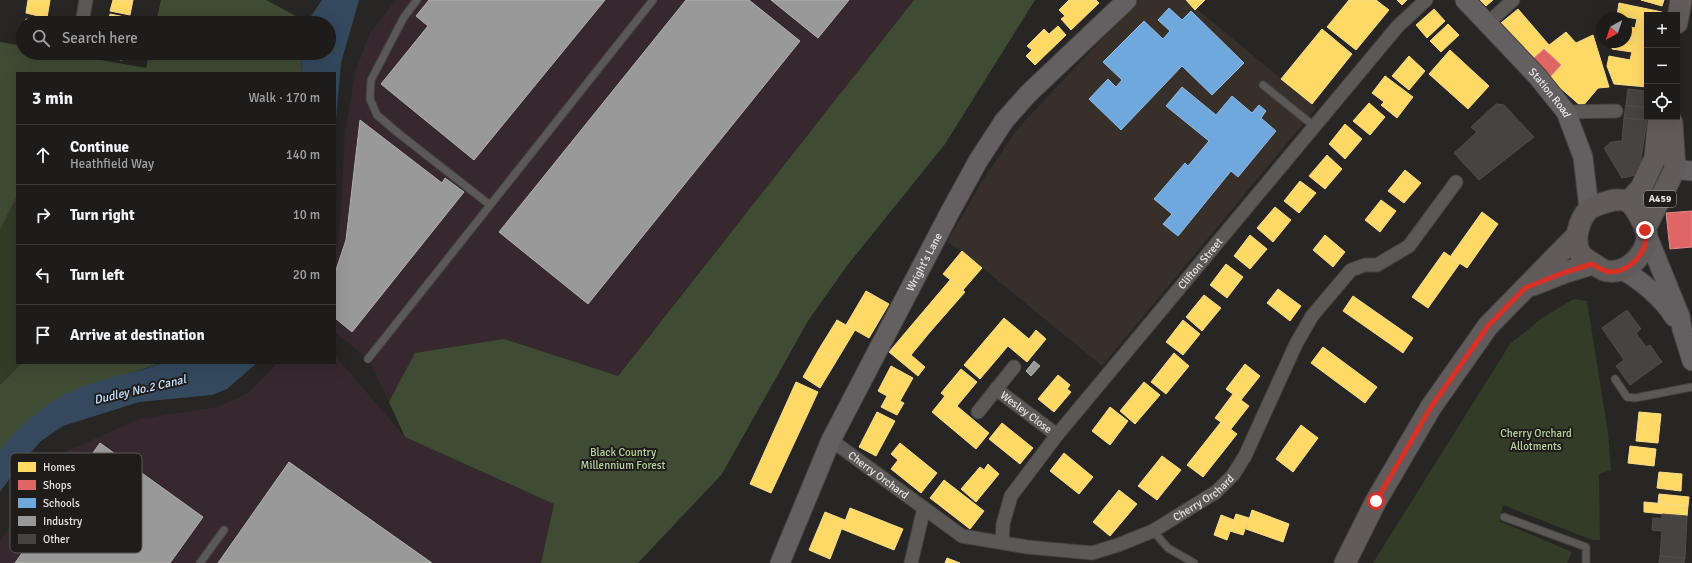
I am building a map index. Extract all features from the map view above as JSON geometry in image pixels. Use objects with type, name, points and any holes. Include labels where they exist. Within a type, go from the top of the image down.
[{"type":"main road","points":[[1679,12],[1681,0]]},
{"type":"main road","points":[[1628,202],[1641,188],[1655,158],[1659,120]]},
{"type":"main road","name":"A459","points":[[1646,232],[1683,170],[1670,120]]},
{"type":"main road","name":"A459","points":[[1589,209],[1614,200],[1622,200],[1628,202],[1640,216],[1646,232],[1645,246],[1638,257],[1622,270]]},
{"type":"main road","points":[[1589,209],[1580,223],[1577,235],[1580,252],[1592,264],[1607,272],[1622,270]]},
{"type":"main road","points":[[1346,563],[1376,501],[1431,407],[1488,326],[1577,235]]},
{"type":"main road","points":[[1525,288],[1563,273],[1592,264]]},
{"type":"street","points":[[83,16],[86,0]]},
{"type":"street","name":"Wright's Lane","points":[[780,563],[831,440],[953,205],[978,161],[1004,121],[1028,94],[1127,0]]},
{"type":"street","name":"Clifton Street","points":[[1002,542],[1003,524],[1011,496],[1057,435],[1398,26],[1426,0]]},
{"type":"street","name":"Station Road","points":[[1465,0],[1538,77],[1566,112],[1583,157],[1589,209]]},
{"type":"street","points":[[1488,23],[1513,0]]},
{"type":"street","points":[[1566,112],[1616,111]]},
{"type":"street","name":"Cherry Orchard","points":[[831,440],[962,536],[1027,547],[1092,553],[1118,545],[1152,531],[1216,492],[1233,475],[1245,456],[1296,344],[1312,316],[1351,270],[1364,265],[1377,265],[1409,246],[1456,182]]},
{"type":"street","points":[[1646,232],[1680,316],[1682,329],[1692,361]]},
{"type":"street","points":[[1622,270],[1631,274],[1669,309],[1682,329]]},
{"type":"street","name":"Wesley Close","points":[[978,412],[1014,367]]},
{"type":"street","name":"Wesley Close","points":[[996,389],[1057,435]]},
{"type":"street","points":[[911,563],[924,508]]},
{"type":"lane","points":[[417,0],[404,17],[370,80],[370,99],[377,115],[490,205]]},
{"type":"lane","points":[[368,359],[653,0]]},
{"type":"lane","points":[[1263,85],[1314,126]]},
{"type":"lane","points":[[1615,379],[1627,397],[1635,398],[1692,387]]},
{"type":"lane","points":[[1504,517],[1586,547],[1586,563]]},
{"type":"lane","points":[[200,563],[224,530]]},
{"type":"lane","points":[[1152,531],[1168,548],[1194,563]]},
{"type":"shaded area","points":[[396,0],[914,0],[558,451],[438,414],[389,402],[368,359],[336,333],[336,248],[339,240],[345,134],[355,72],[370,33]]},
{"type":"shaded area","points":[[1139,0],[1186,0],[1316,108],[1102,366],[962,251],[947,242],[983,180],[1018,128]]},
{"type":"shaded area","points":[[336,357],[405,437],[554,504],[541,563],[0,563],[0,541],[10,527],[10,553],[142,553],[142,453],[63,453],[139,419],[218,407],[248,393],[277,364],[336,364]]},
{"type":"green space","points":[[161,0],[266,0],[296,16],[158,16]]},
{"type":"green space","name":"Black Country Millennium Forest","points":[[914,0],[1035,0],[945,144],[846,267],[808,321],[722,474],[638,563],[541,563],[554,504],[405,437],[389,402],[415,353],[504,339],[618,376]]},
{"type":"green space","points":[[0,42],[16,45],[16,60],[101,60],[146,68],[148,60],[301,60],[302,72],[16,72],[16,198],[0,230]]},
{"type":"green space","points":[[16,198],[16,364],[21,364],[0,385],[0,230]]},
{"type":"green space","name":"Cherry Orchard Allotments","points":[[1574,299],[1587,301],[1608,433],[1611,470],[1599,474],[1600,540],[1592,540],[1503,505],[1499,521],[1572,552],[1567,563],[1373,563],[1510,344],[1542,318]]},
{"type":"green space","points":[[21,364],[159,364],[89,386],[0,450],[0,385]]},
{"type":"water","points":[[322,0],[359,0],[341,63],[336,119],[336,72],[302,72],[301,60],[336,60],[336,16],[311,16]]},
{"type":"water","name":"Dudley No.2 Canal","points":[[159,364],[256,364],[227,389],[212,395],[139,402],[63,426],[41,441],[31,453],[10,453],[10,478],[0,492],[0,450],[35,414],[51,402],[72,391],[97,382]]},
{"type":"building: Homes","points":[[28,0],[50,0],[47,16],[39,16],[26,13]]},
{"type":"building: Homes","points":[[113,0],[133,0],[130,15],[110,11]]},
{"type":"building: Homes","points":[[1069,0],[1096,0],[1099,3],[1071,30],[1061,19],[1065,16],[1059,10]]},
{"type":"building: Homes","points":[[1186,0],[1205,0],[1195,10]]},
{"type":"building: Homes","points":[[1349,0],[1376,0],[1389,10],[1356,50],[1327,27]]},
{"type":"building: Homes","points":[[1397,0],[1407,0],[1402,5]]},
{"type":"building: Homes","points":[[1480,0],[1493,0],[1486,6]]},
{"type":"building: Homes","points":[[1641,0],[1664,0],[1662,6]]},
{"type":"building: Homes","points":[[1619,3],[1662,12],[1644,12],[1644,42],[1632,39],[1632,27],[1635,28],[1637,19],[1632,18],[1632,12],[1618,12]]},
{"type":"building: Homes","points":[[1434,9],[1445,21],[1427,38],[1416,25]]},
{"type":"building: Homes","points":[[1518,9],[1549,45],[1532,60],[1501,23]]},
{"type":"building: Homes","points":[[110,14],[120,16],[110,16]]},
{"type":"building: Homes","points":[[1448,24],[1459,35],[1441,52],[1430,41]]},
{"type":"building: Homes","points":[[1058,26],[1066,35],[1035,65],[1026,56],[1032,50],[1027,46],[1044,29],[1049,34]]},
{"type":"building: Homes","points":[[1322,29],[1352,54],[1312,104],[1281,79]]},
{"type":"building: Homes","points":[[1566,32],[1576,43],[1593,35],[1609,87],[1598,88],[1582,107],[1549,78],[1561,65],[1544,49]]},
{"type":"building: Homes","points":[[1632,39],[1644,42],[1644,87],[1614,84],[1607,66],[1609,56],[1630,60],[1632,52],[1612,49],[1632,48]]},
{"type":"building: Homes","points":[[1450,50],[1489,86],[1468,109],[1429,74]]},
{"type":"building: Homes","points":[[1409,56],[1425,71],[1409,90],[1392,76]]},
{"type":"building: Homes","points":[[1385,76],[1413,97],[1397,118],[1381,105],[1384,102],[1372,93]]},
{"type":"building: Homes","points":[[1369,103],[1385,117],[1370,135],[1353,121]]},
{"type":"building: Homes","points":[[1345,124],[1362,139],[1345,159],[1329,144]]},
{"type":"building: Homes","points":[[1327,155],[1342,169],[1325,189],[1309,176]]},
{"type":"building: Homes","points":[[1405,170],[1421,183],[1404,203],[1388,191]]},
{"type":"building: Homes","points":[[1300,181],[1316,193],[1299,213],[1284,201]]},
{"type":"building: Homes","points":[[1381,200],[1396,211],[1380,232],[1365,220]]},
{"type":"building: Homes","points":[[1275,207],[1291,220],[1273,242],[1257,228]]},
{"type":"building: Homes","points":[[1482,212],[1498,224],[1467,268],[1450,257]]},
{"type":"building: Homes","points":[[1250,235],[1267,249],[1250,269],[1234,256]]},
{"type":"building: Homes","points":[[1325,235],[1345,252],[1333,267],[1313,250]]},
{"type":"building: Homes","points":[[962,251],[982,268],[963,290],[943,274]]},
{"type":"building: Homes","points":[[1444,252],[1460,263],[1428,308],[1412,297]]},
{"type":"building: Homes","points":[[1226,264],[1243,277],[1227,298],[1210,285]]},
{"type":"building: Homes","points":[[950,280],[965,292],[930,332],[916,320]]},
{"type":"building: Homes","points":[[1278,289],[1301,306],[1290,321],[1267,303]]},
{"type":"building: Homes","points":[[866,291],[889,304],[869,338],[846,325]]},
{"type":"building: Homes","points":[[1204,295],[1221,308],[1202,331],[1186,317]]},
{"type":"building: Homes","points":[[1353,296],[1413,338],[1403,353],[1343,311]]},
{"type":"building: Homes","points":[[1004,318],[1029,339],[1036,330],[1046,339],[1027,362],[1008,346],[980,379],[964,365]]},
{"type":"building: Homes","points":[[837,320],[855,330],[837,360],[819,349]]},
{"type":"building: Homes","points":[[916,320],[930,332],[911,355],[925,367],[918,376],[889,352]]},
{"type":"building: Homes","points":[[1183,320],[1200,334],[1183,355],[1166,342]]},
{"type":"building: Homes","points":[[1323,347],[1377,387],[1365,403],[1311,363]]},
{"type":"building: Homes","points":[[819,349],[837,360],[820,388],[803,377]]},
{"type":"building: Homes","points":[[1174,353],[1189,366],[1166,394],[1151,382]]},
{"type":"building: Homes","points":[[1245,364],[1260,376],[1241,400],[1226,389]]},
{"type":"building: Homes","points":[[891,366],[913,378],[900,401],[904,403],[897,415],[881,407],[887,396],[878,391]]},
{"type":"building: Homes","points":[[961,369],[977,382],[957,406],[941,393]]},
{"type":"building: Homes","points":[[1058,375],[1070,385],[1067,389],[1071,392],[1054,412],[1038,399]]},
{"type":"building: Homes","points":[[796,382],[818,392],[771,493],[750,484]]},
{"type":"building: Homes","points":[[1144,382],[1160,395],[1135,424],[1120,411]]},
{"type":"building: Homes","points":[[1233,394],[1249,406],[1231,429],[1215,418]]},
{"type":"building: Homes","points":[[945,396],[989,433],[976,449],[932,412]]},
{"type":"building: Homes","points":[[1110,407],[1128,421],[1110,445],[1092,431]]},
{"type":"building: Homes","points":[[877,412],[895,421],[876,456],[859,447]]},
{"type":"building: Homes","points":[[1639,412],[1661,414],[1658,443],[1636,441]]},
{"type":"building: Homes","points":[[1221,422],[1237,434],[1203,477],[1187,465]]},
{"type":"building: Homes","points":[[1002,423],[1033,448],[1020,464],[989,439]]},
{"type":"building: Homes","points":[[1301,425],[1318,438],[1293,472],[1276,459]]},
{"type":"building: Homes","points":[[900,443],[937,473],[921,493],[891,469],[898,460],[891,454]]},
{"type":"building: Homes","points":[[1630,446],[1656,449],[1654,466],[1628,463]]},
{"type":"building: Homes","points":[[1064,453],[1093,477],[1079,494],[1050,471]]},
{"type":"building: Homes","points":[[1162,456],[1181,470],[1157,500],[1138,486]]},
{"type":"building: Homes","points":[[988,464],[999,474],[976,502],[961,489],[980,467],[984,470]]},
{"type":"building: Homes","points":[[1659,472],[1682,474],[1681,491],[1657,488]]},
{"type":"building: Homes","points":[[944,480],[984,511],[970,529],[930,498]]},
{"type":"building: Homes","points":[[1119,490],[1137,504],[1110,536],[1093,522]]},
{"type":"building: Homes","points":[[1659,494],[1689,497],[1688,506],[1658,503]]},
{"type":"building: Homes","points":[[1644,502],[1688,506],[1687,516],[1644,512]]},
{"type":"building: Homes","points":[[850,508],[903,529],[894,550],[842,529]]},
{"type":"building: Homes","points":[[1252,510],[1289,524],[1283,542],[1246,529]]},
{"type":"building: Homes","points":[[825,512],[845,520],[830,559],[809,550]]},
{"type":"building: Homes","points":[[1236,514],[1249,518],[1243,535],[1230,531]]},
{"type":"building: Homes","points":[[1221,515],[1234,520],[1227,540],[1214,535]]},
{"type":"building: Homes","points":[[947,558],[960,563],[945,563]]},
{"type":"building: Shops","points":[[1544,49],[1561,65],[1549,78],[1532,60]]},
{"type":"building: Shops","points":[[1692,211],[1692,247],[1670,249],[1666,213]]},
{"type":"building: Schools","points":[[1169,8],[1182,20],[1191,11],[1244,63],[1212,95],[1182,66],[1121,130],[1089,99],[1108,79],[1116,87],[1122,80],[1103,62],[1144,21],[1163,39],[1170,31],[1158,20]]},
{"type":"building: Schools","points":[[1182,87],[1216,115],[1232,96],[1252,113],[1259,105],[1266,111],[1261,118],[1276,131],[1238,177],[1231,171],[1178,236],[1163,224],[1172,214],[1154,199],[1185,163],[1188,166],[1209,141],[1166,106]]},
{"type":"building: Industry","points":[[429,0],[605,0],[474,160],[381,84],[428,26],[416,16]]},
{"type":"building: Industry","points":[[686,0],[749,0],[800,41],[588,304],[499,232]]},
{"type":"building: Industry","points":[[771,0],[849,0],[818,38]]},
{"type":"building: Industry","points":[[360,120],[442,183],[445,178],[464,192],[352,332],[336,319],[336,270],[346,240]]},
{"type":"building: Industry","points":[[1034,361],[1040,366],[1031,376],[1026,371]]},
{"type":"building: Industry","points":[[100,443],[114,453],[93,453]]},
{"type":"building: Industry","points":[[289,462],[432,563],[218,563]]},
{"type":"building: Industry","points":[[142,473],[203,517],[170,563],[15,563],[22,553],[142,553]]},
{"type":"building: Other","points":[[1628,89],[1644,91],[1644,108],[1626,105]]},
{"type":"building: Other","points":[[1496,104],[1504,105],[1534,137],[1479,180],[1454,153],[1477,132],[1471,127]]},
{"type":"building: Other","points":[[1626,105],[1644,108],[1644,120],[1624,118]]},
{"type":"building: Other","points":[[1624,118],[1647,120],[1640,165],[1636,175],[1622,178],[1604,148],[1611,142],[1622,141]]},
{"type":"building: Other","points":[[1627,310],[1641,329],[1636,333],[1646,347],[1650,345],[1662,362],[1630,385],[1616,366],[1624,360],[1602,328]]},
{"type":"building: Other","points":[[1662,514],[1687,516],[1685,558],[1660,556],[1662,531],[1652,530],[1653,518],[1662,519]]},
{"type":"building: Other","points":[[1660,556],[1685,558],[1684,563],[1659,563]]},
{"type":"route","points":[[1376,501],[1431,407],[1488,326],[1506,307],[1525,288],[1563,273],[1592,264],[1607,272],[1622,270],[1638,257],[1645,246],[1647,235],[1645,230]]}]
